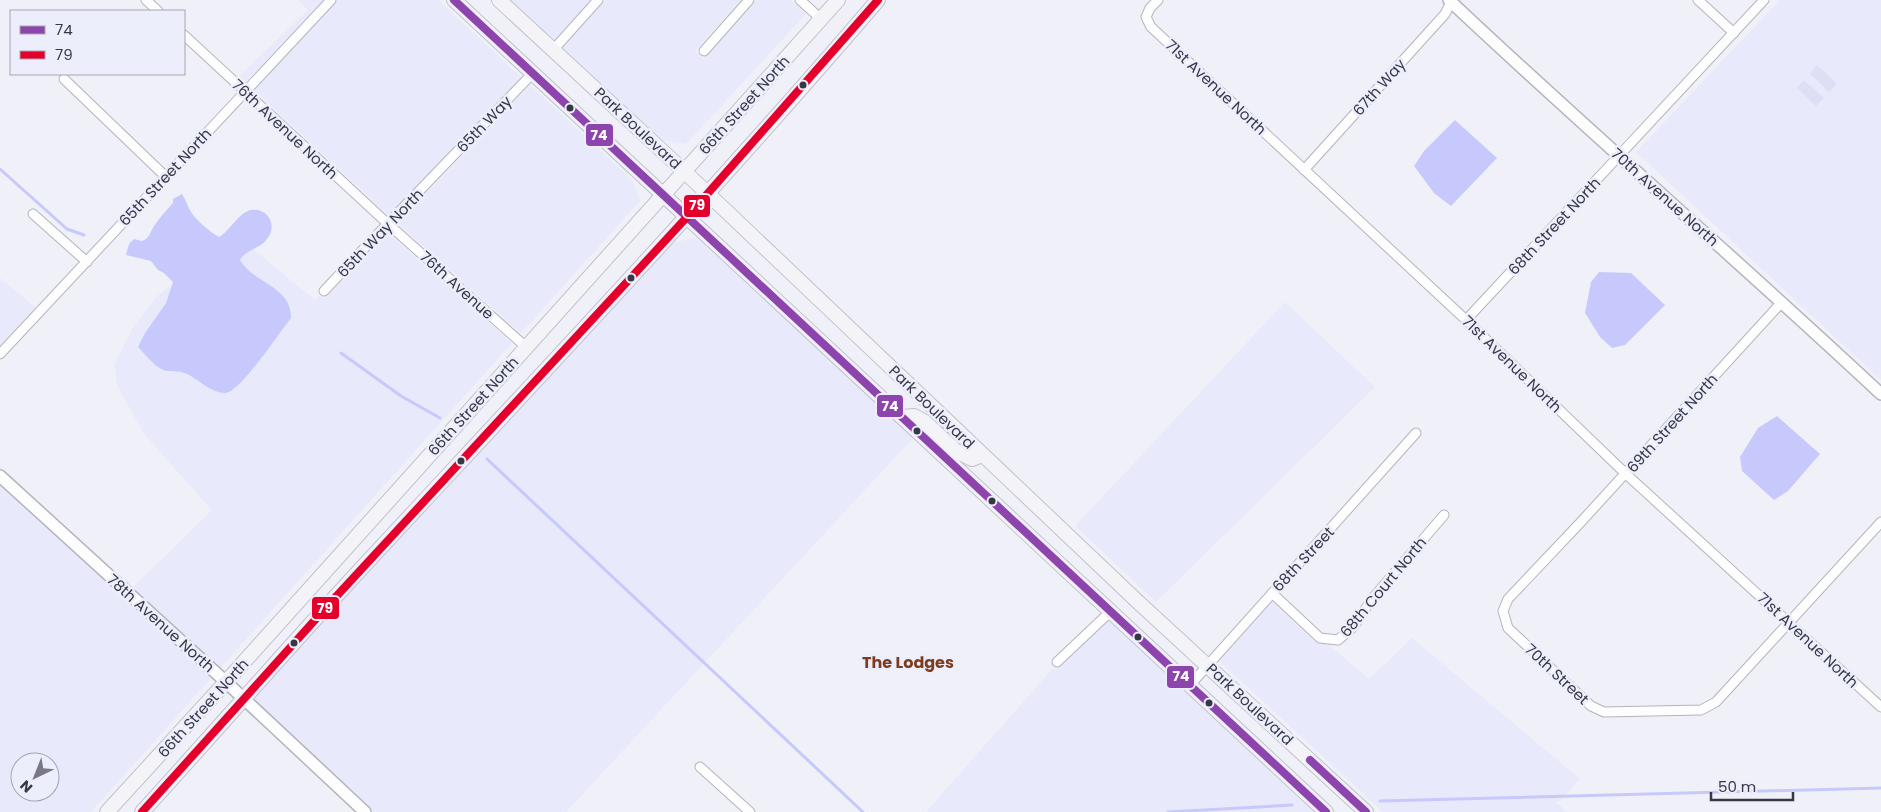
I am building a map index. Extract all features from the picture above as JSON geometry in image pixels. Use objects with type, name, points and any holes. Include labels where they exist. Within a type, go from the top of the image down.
[{"type":"main road","name":"Park Boulevard","points":[[454,0],[1326,812]]},
{"type":"main road","name":"Park Boulevard","points":[[499,0],[685,172],[1137,601],[1366,812]]},
{"type":"main road","name":"66th Street North","points":[[107,812],[838,0]]},
{"type":"main road","name":"66th Street North","points":[[142,812],[335,597],[707,193],[878,0]]},
{"type":"main road","points":[[902,417],[914,416],[925,422],[956,451],[972,459],[982,455]]},
{"type":"street","points":[[146,0],[157,10]]},
{"type":"street","name":"65th Street North","points":[[0,354],[330,0]]},
{"type":"street","points":[[554,49],[598,0]]},
{"type":"street","points":[[704,51],[749,0]]},
{"type":"street","points":[[800,0],[821,19]]},
{"type":"street","name":"71st Avenue North","points":[[1158,0],[1150,8],[1146,17],[1151,27],[1466,320],[1626,474],[1881,707]]},
{"type":"street","points":[[1698,0],[1734,33]]},
{"type":"street","name":"68th Street North","points":[[1466,320],[1764,0]]},
{"type":"street","name":"70th Avenue North","points":[[1450,1],[1881,394]]},
{"type":"street","name":"67th Way","points":[[1304,170],[1445,14],[1450,1]]},
{"type":"street","name":"76th Avenue North","points":[[185,36],[387,223]]},
{"type":"street","name":"65th Way","points":[[436,176],[533,73]]},
{"type":"street","points":[[64,79],[165,176]]},
{"type":"street","name":"65th Way North","points":[[324,291],[387,223],[436,176]]},
{"type":"street","points":[[33,214],[87,262]]},
{"type":"street","name":"76th Avenue","points":[[387,223],[526,346]]},
{"type":"street","name":"69th Street North","points":[[1561,544],[1782,302]]},
{"type":"street","name":"68th Street","points":[[1190,686],[1416,433]]},
{"type":"street","name":"78th Avenue North","points":[[0,476],[226,682],[365,812]]},
{"type":"street","name":"68th Court North","points":[[1272,593],[1320,638],[1338,640],[1354,626],[1372,599],[1444,515]]},
{"type":"street","points":[[1789,623],[1881,522]]},
{"type":"street","name":"70th Street","points":[[1561,544],[1508,599],[1503,611],[1508,628],[1591,706],[1604,712],[1701,710],[1716,702],[1789,623]]},
{"type":"street","points":[[1057,662],[1111,611]]},
{"type":"street","points":[[700,767],[750,812]]},
{"type":"shaded area","points":[[298,0],[323,0],[246,82],[240,75],[308,10]]},
{"type":"shaded area","points":[[338,0],[438,0],[521,77],[432,172],[388,215],[254,90]]},
{"type":"shaded area","points":[[509,0],[591,0],[554,40]]},
{"type":"shaded area","points":[[606,0],[741,0],[695,51],[703,59],[757,0],[791,0],[806,14],[686,144],[661,140],[562,48]]},
{"type":"shaded area","points":[[1780,0],[1881,0],[1881,380],[1636,152]]},
{"type":"shaded area","points":[[1817,65],[1837,84],[1829,92],[1810,74]]},
{"type":"shaded area","points":[[1804,80],[1824,98],[1816,106],[1797,88]]},
{"type":"shaded area","points":[[530,85],[633,181],[640,201],[521,333],[396,222]]},
{"type":"shaded area","points":[[387,232],[512,343],[220,668],[132,588],[212,510],[144,434],[118,387],[114,365],[132,329],[158,295],[172,285],[166,303],[145,333],[138,347],[165,372],[179,370],[218,391],[234,390],[250,373],[291,318],[291,307],[280,292],[259,280],[243,265],[240,260],[243,253],[253,249],[315,300],[320,295],[324,299]]},
{"type":"shaded area","points":[[697,237],[896,420],[896,423],[899,423],[914,437],[566,812],[374,812],[253,699],[450,481],[669,244]]},
{"type":"shaded area","points":[[0,278],[36,308],[0,346]]},
{"type":"shaded area","points":[[1285,302],[1375,387],[1156,602],[1075,526]]},
{"type":"shaded area","points":[[0,485],[211,678],[91,812],[0,812]]},
{"type":"shaded area","points":[[1272,602],[1315,642],[1329,645],[1369,679],[1412,638],[1580,779],[1560,801],[1556,802],[1567,812],[1383,812],[1219,661]]},
{"type":"shaded area","points":[[1109,620],[1314,812],[926,812],[1053,668],[1056,670]]},
{"type":"water","points":[[1455,120],[1497,158],[1451,206],[1434,193],[1414,166],[1424,151]]},
{"type":"water","points":[[182,194],[194,216],[219,237],[247,211],[262,211],[270,218],[272,229],[267,239],[261,245],[246,253],[240,260],[254,275],[279,292],[290,307],[291,318],[270,347],[241,382],[233,390],[226,393],[211,389],[186,373],[163,370],[155,365],[138,347],[145,333],[166,303],[173,282],[158,270],[151,261],[126,255],[129,244],[134,239],[142,241],[147,238],[158,220],[173,203],[173,199]]},
{"type":"water","points":[[1599,272],[1631,273],[1665,305],[1625,345],[1612,348],[1600,337],[1585,313],[1591,282]]},
{"type":"water","points":[[1777,416],[1820,454],[1788,491],[1774,500],[1742,471],[1740,457],[1758,428]]},
{"type":"waterway","points":[[0,169],[67,229],[84,235]]},
{"type":"waterway","points":[[341,353],[401,396],[440,418]]},
{"type":"waterway","points":[[487,459],[863,812]]},
{"type":"waterway","points":[[1380,801],[1881,788]]},
{"type":"waterway","points":[[1168,812],[1292,805]]},
{"type":"transit line","name":"74","points":[[454,0],[1326,812]]},
{"type":"transit line","name":"79","points":[[142,812],[332,601],[687,217],[878,0]]},
{"type":"transit line","name":"74","points":[[1310,760],[1366,812]]},
{"type":"district","name":"The Lodges","points":[[908,662]]}]
